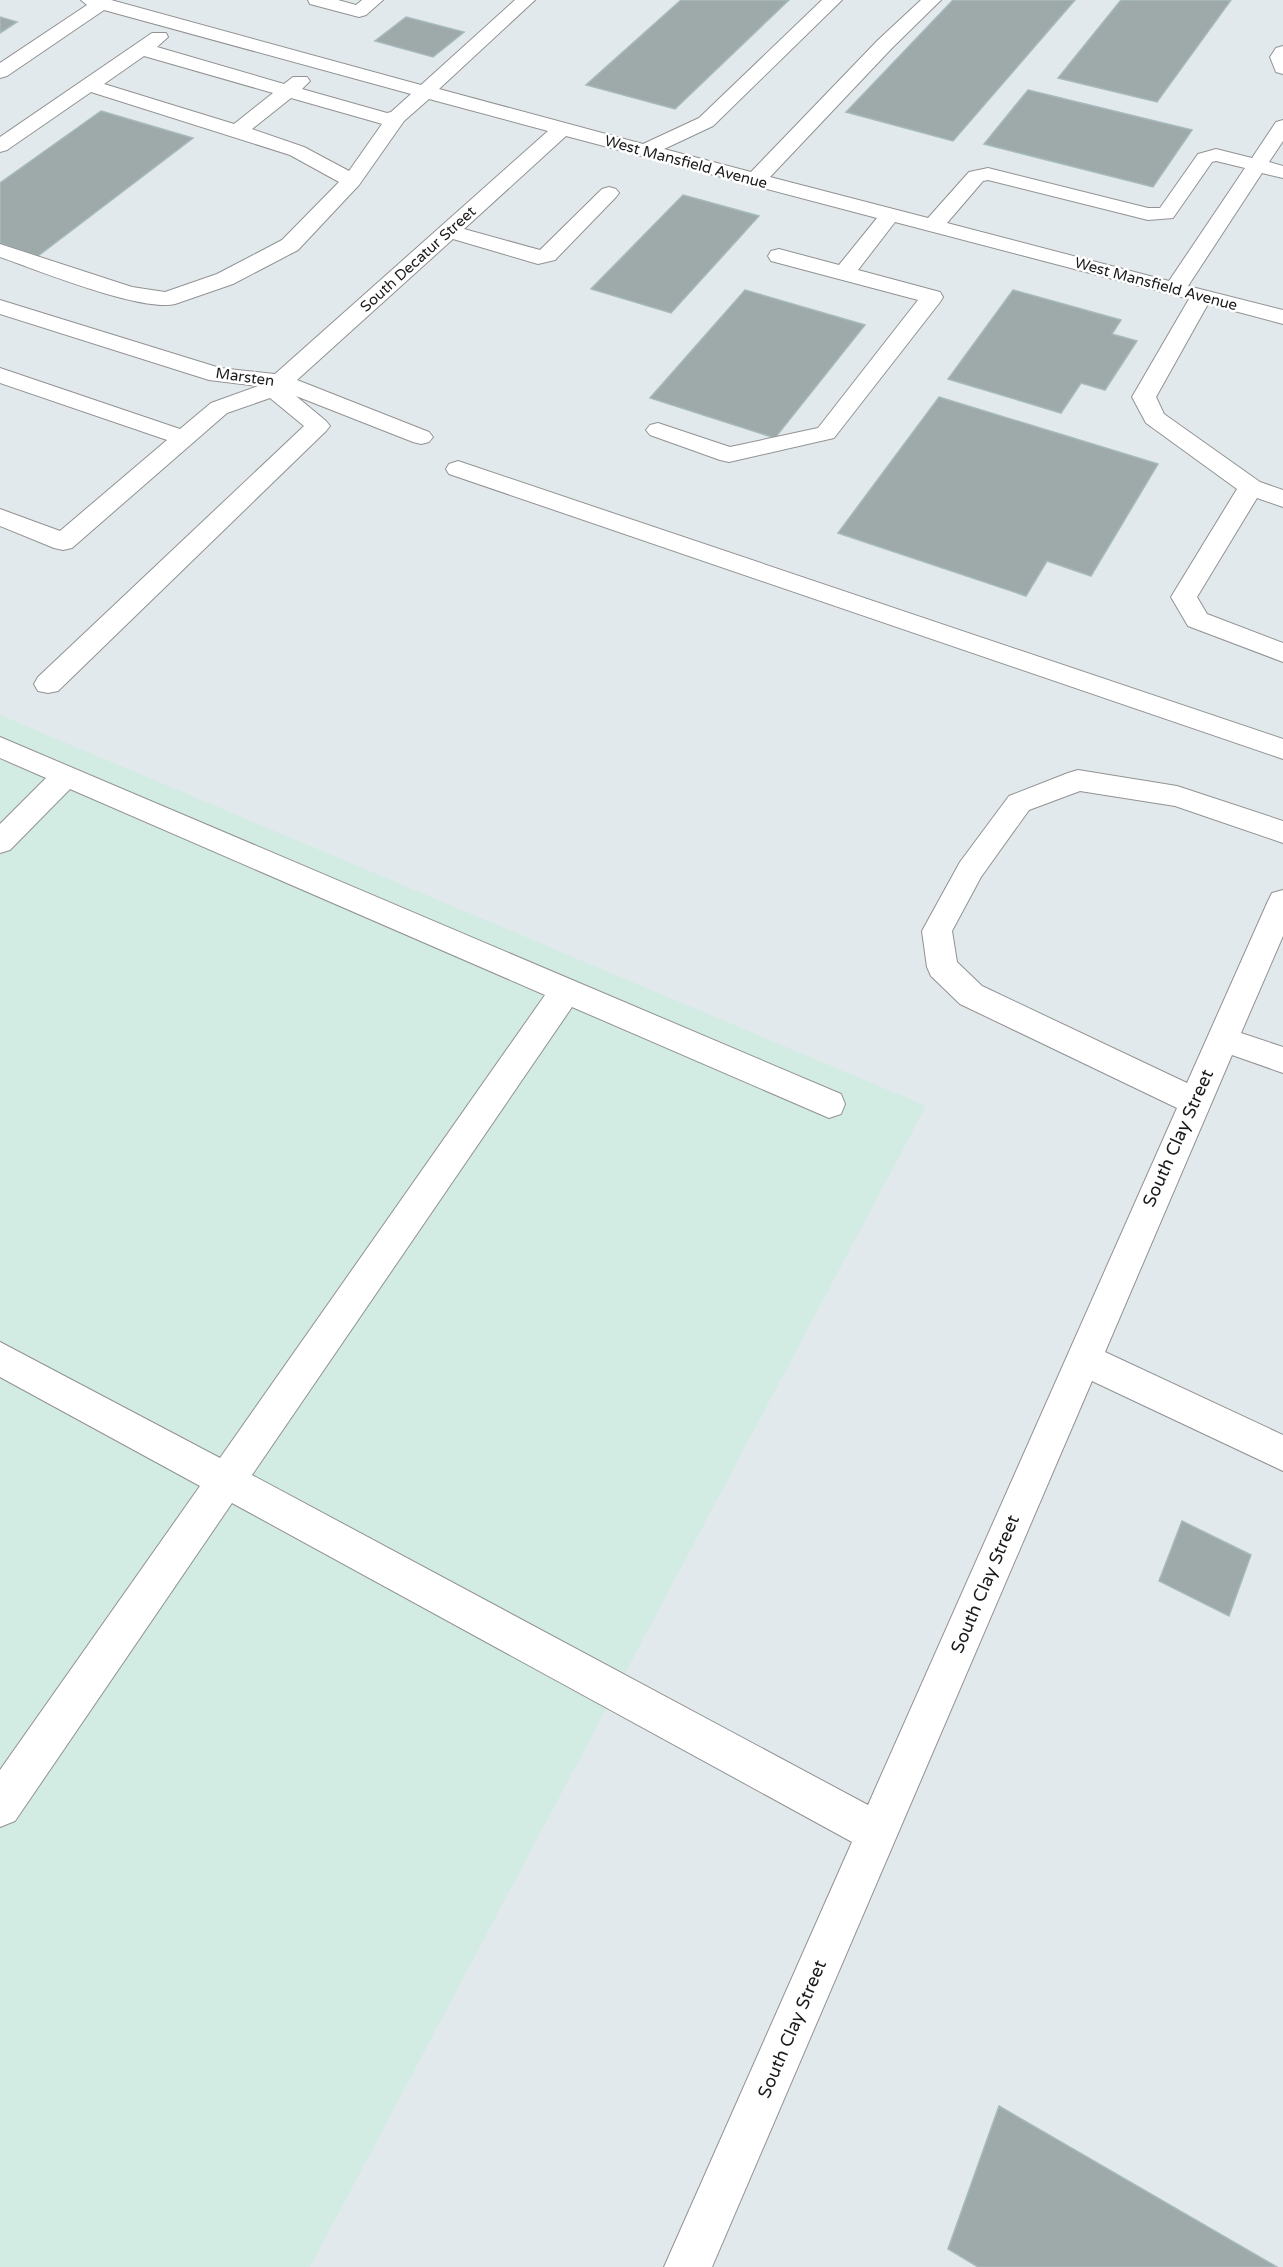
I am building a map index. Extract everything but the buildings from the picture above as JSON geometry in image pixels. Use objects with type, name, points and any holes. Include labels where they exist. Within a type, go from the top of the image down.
[{"type":"street","points":[[317,0],[359,11],[374,0]]},
{"type":"street","points":[[0,250],[128,293],[167,299],[225,279],[290,244],[352,181],[397,117],[526,0]]},
{"type":"street","points":[[644,151],[706,122],[833,0]]},
{"type":"street","points":[[755,180],[885,44],[932,0]]},
{"type":"street","points":[[0,72],[96,2]]},
{"type":"street","name":"West Mansfield Avenue","points":[[96,2],[136,5],[178,24],[424,92],[1283,317]]},
{"type":"street","points":[[0,146],[178,24]]},
{"type":"street","points":[[142,49],[386,119],[397,117]]},
{"type":"street","points":[[1283,52],[1280,57],[1283,68]]},
{"type":"street","points":[[237,131],[323,64]]},
{"type":"street","points":[[88,85],[297,151],[352,181]]},
{"type":"street","points":[[1175,289],[1283,126]]},
{"type":"street","name":"South Decatur Street","points":[[277,386],[562,129]]},
{"type":"street","points":[[933,226],[976,176],[987,174],[1148,214],[1166,214],[1205,158],[1216,155],[1283,172]]},
{"type":"street","points":[[449,231],[538,257],[548,255],[609,193]]},
{"type":"street","points":[[844,273],[890,215]]},
{"type":"street","points":[[658,430],[729,454],[826,433],[933,297],[779,256]]},
{"type":"street","points":[[1202,296],[1144,397],[1154,418],[1251,487],[1283,499]]},
{"type":"street","name":"Marsten","points":[[0,307],[217,375],[277,386],[421,437]]},
{"type":"street","points":[[0,375],[184,438]]},
{"type":"street","points":[[0,517],[63,542],[219,408],[277,386],[318,426],[48,684]]},
{"type":"street","points":[[458,469],[1283,749]]},
{"type":"street","points":[[1251,487],[1184,597],[1197,620],[1283,653]]},
{"type":"street","points":[[0,747],[829,1104]]},
{"type":"street","points":[[0,842],[66,775]]},
{"type":"street","points":[[1194,1101],[971,995],[942,967],[937,931],[970,870],[1019,803],[1078,780],[1177,796],[1283,832]]},
{"type":"street","name":"South Clay Street","points":[[688,2267],[1283,901]]},
{"type":"street","points":[[0,1806],[566,990]]},
{"type":"street","points":[[1222,1039],[1283,1060]]},
{"type":"street","points":[[0,1358],[877,1833]]},
{"type":"street","points":[[1082,1359],[1283,1453]]},
{"type":"shaded area","points":[[0,715],[926,1106],[310,2267],[0,2267]]}]
